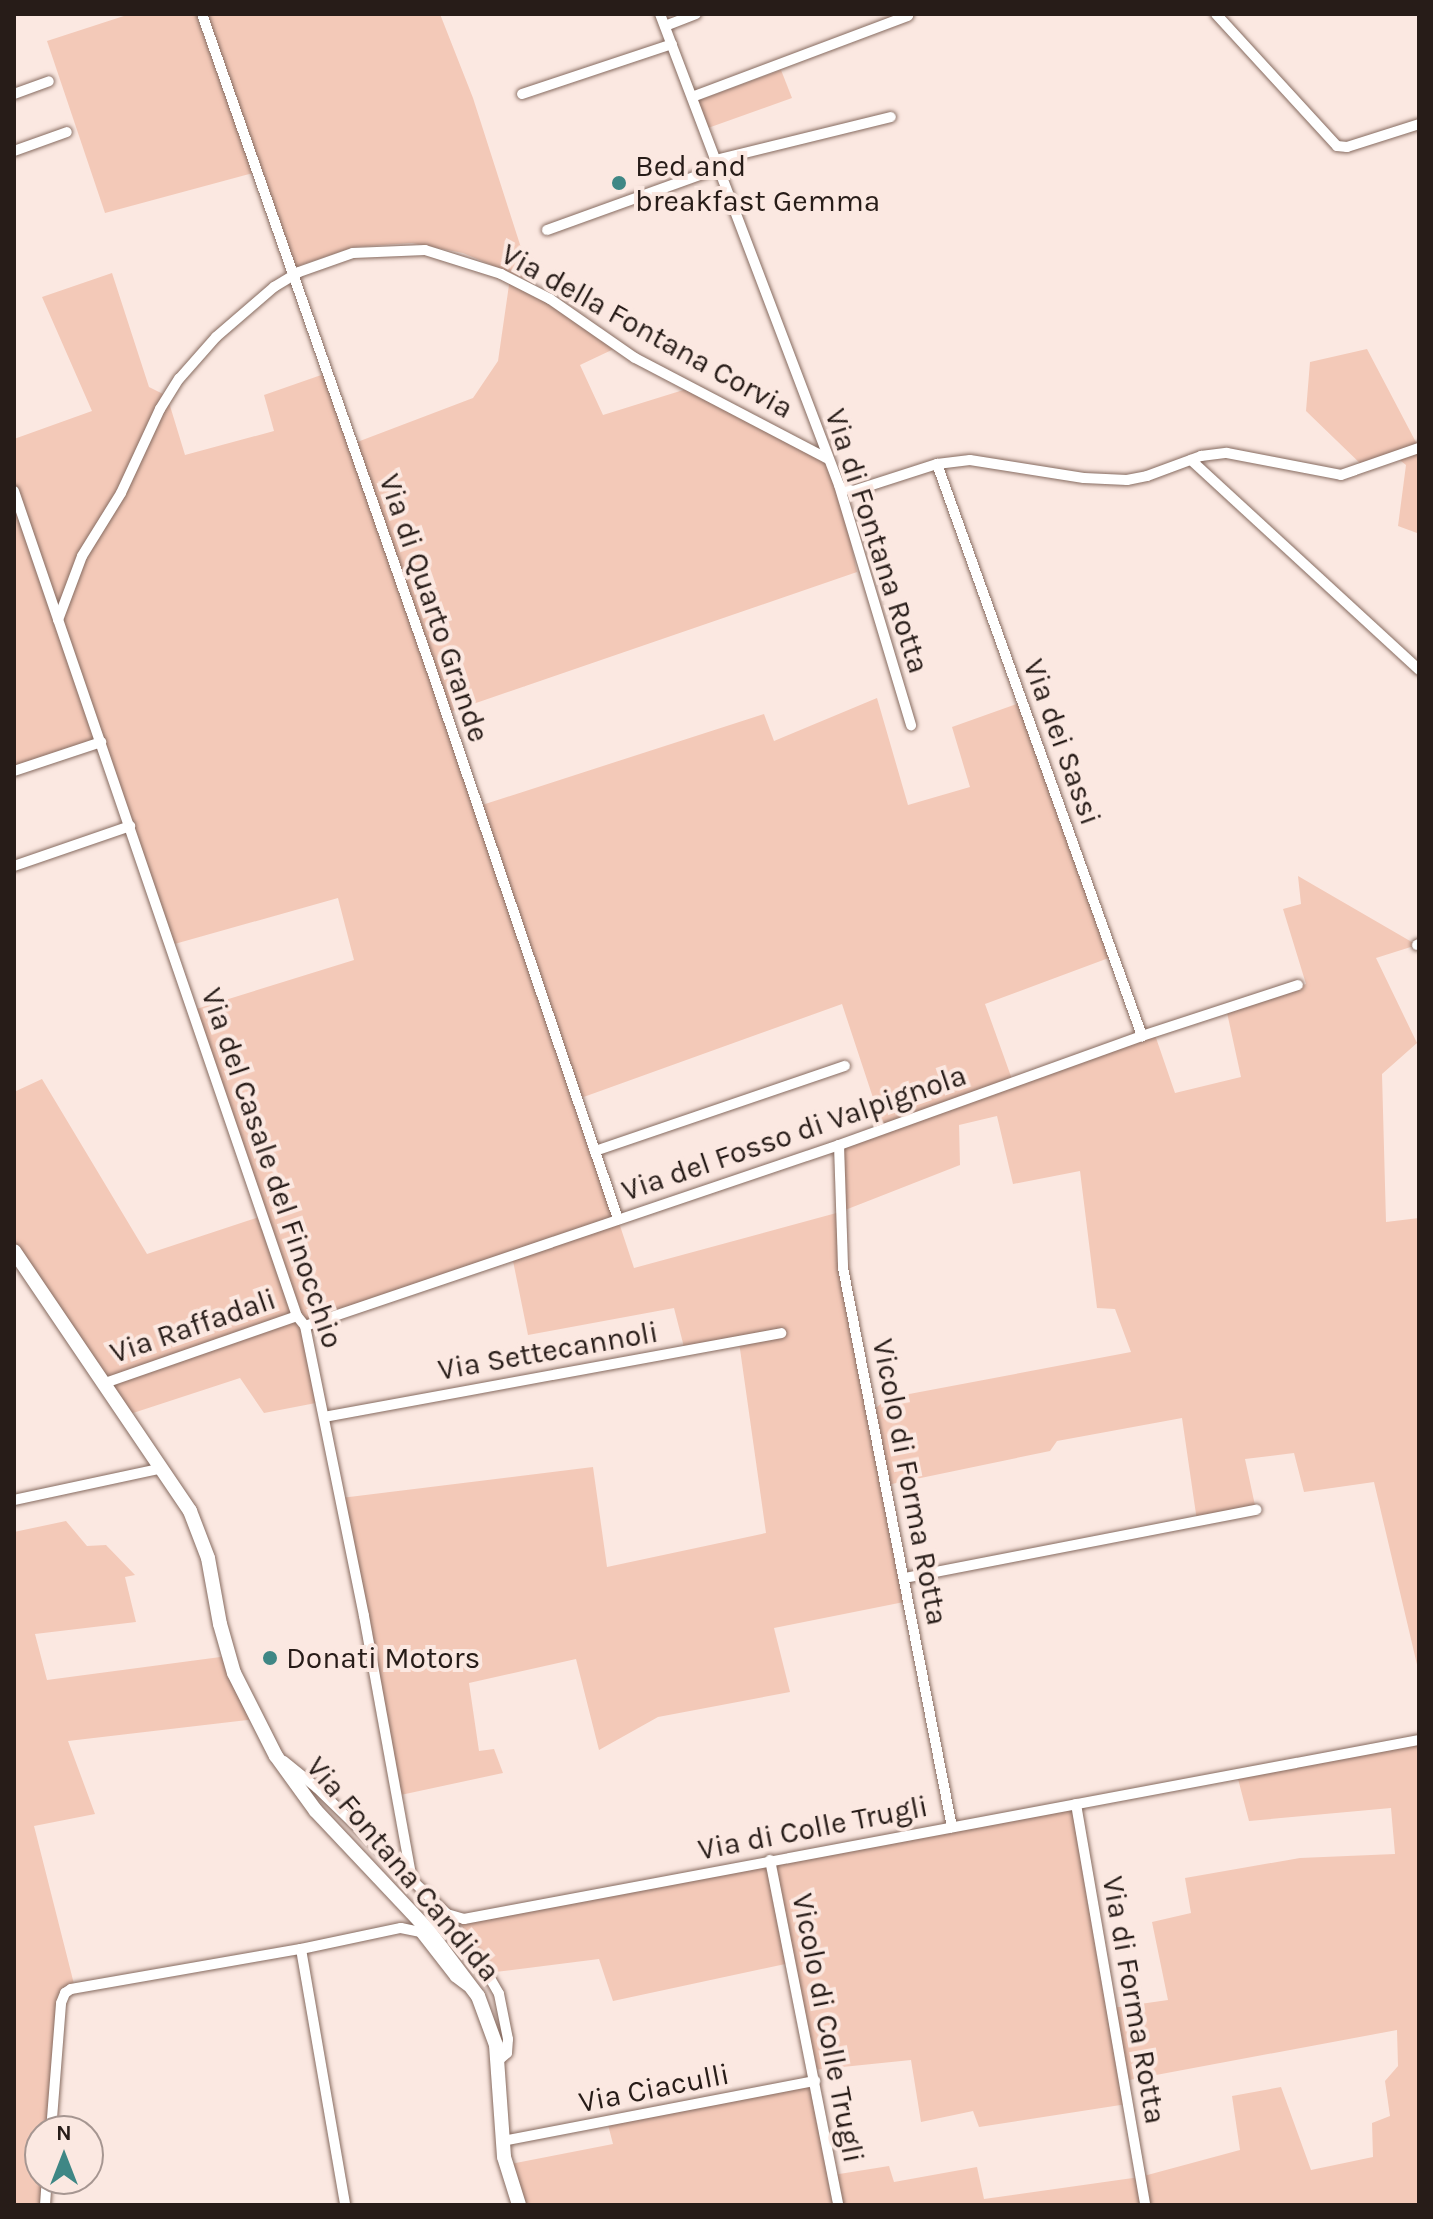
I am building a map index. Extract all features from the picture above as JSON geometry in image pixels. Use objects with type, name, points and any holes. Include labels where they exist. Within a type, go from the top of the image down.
[{"type":"main road","name":"Via Fontana Candida","points":[[14,1251],[163,1468],[197,1525],[234,1673],[276,1756],[316,1811],[412,1912],[474,1988],[489,2019],[499,2060],[503,2141],[507,2170],[519,2205]]},
{"type":"street","name":"Via di Quarto Grande","points":[[202,14],[433,674],[618,1219]]},
{"type":"street","name":"Via di Fontana Rotta","points":[[660,14],[839,485],[911,725]]},
{"type":"street","points":[[665,26],[696,14]]},
{"type":"street","points":[[1216,14],[1337,146],[1347,147],[1419,124]]},
{"type":"street","points":[[692,97],[908,16]]},
{"type":"street","points":[[522,94],[672,44]]},
{"type":"street","points":[[14,94],[49,81]]},
{"type":"street","points":[[547,230],[718,164],[891,117]]},
{"type":"street","points":[[14,151],[67,132]]},
{"type":"street","name":"Via della Fontana Corvia","points":[[58,620],[81,559],[121,493],[175,384],[228,326],[292,275],[346,255],[374,250],[425,250],[465,260],[528,286],[635,358],[828,459]]},
{"type":"street","points":[[839,485],[850,492],[937,464],[984,461],[1084,478],[1120,480],[1147,476],[1212,454],[1240,454],[1319,473],[1341,475],[1419,448]]},
{"type":"street","points":[[1191,460],[1419,670]]},
{"type":"street","name":"Via dei Sassi","points":[[937,464],[1142,1036]]},
{"type":"street","name":"Via del Casale del Finocchio","points":[[14,491],[297,1316],[305,1326],[412,1880]]},
{"type":"street","points":[[14,771],[101,742]]},
{"type":"street","points":[[14,866],[130,826]]},
{"type":"street","name":"Via del Fosso di Valpignola","points":[[305,1326],[839,1145],[1142,1036],[1298,985]]},
{"type":"street","points":[[595,1151],[845,1066]]},
{"type":"street","name":"Vicolo di Forma Rotta","points":[[839,1145],[843,1265],[952,1827]]},
{"type":"street","name":"Via Raffadali","points":[[105,1383],[297,1316]]},
{"type":"street","name":"Via Settecannoli","points":[[324,1417],[781,1333]]},
{"type":"street","points":[[14,1500],[163,1468]]},
{"type":"street","points":[[905,1578],[1256,1510]]},
{"type":"street","name":"Via di Colle Trugli","points":[[276,1756],[317,1788],[430,1899],[452,1917],[469,1919],[1419,1740]]},
{"type":"street","name":"Via di Forma Rotta","points":[[1076,1804],[1145,2205]]},
{"type":"street","name":"Vicolo di Colle Trugli","points":[[770,1860],[838,2205]]},
{"type":"street","points":[[430,1899],[483,1966],[499,1994],[508,2039],[507,2053],[499,2060]]},
{"type":"street","points":[[53,2115],[65,1993],[75,1988],[301,1949],[390,1929],[412,1929],[425,1937],[457,1980],[474,1988]]},
{"type":"street","points":[[301,1949],[345,2205]]},
{"type":"street","name":"Via Ciaculli","points":[[503,2141],[815,2081]]},
{"type":"shaded area","points":[[130,14],[196,14],[253,173],[105,213],[47,41]]},
{"type":"shaded area","points":[[207,14],[440,14],[473,98],[532,282],[463,253],[412,243],[354,247],[295,267]]},
{"type":"shaded area","points":[[781,70],[792,98],[708,128],[697,101]]},
{"type":"shaded area","points":[[112,273],[149,387],[167,396],[185,455],[274,431],[264,395],[327,373],[352,444],[473,398],[498,361],[510,278],[618,347],[580,365],[603,415],[693,387],[828,459],[839,485],[857,572],[447,713],[479,806],[764,714],[774,741],[877,698],[908,805],[970,787],[952,727],[1022,702],[1114,956],[985,1004],[1013,1082],[1154,1032],[1175,1093],[1241,1077],[1226,1008],[1306,984],[1283,909],[1301,904],[1298,876],[1417,945],[1376,958],[1417,1043],[1382,1074],[1386,1222],[1419,1218],[1419,1673],[1374,1482],[1304,1492],[1294,1453],[1245,1459],[1256,1510],[1197,1521],[1182,1418],[1057,1441],[1050,1451],[887,1485],[909,1601],[774,1628],[790,1692],[658,1717],[599,1750],[576,1659],[469,1683],[479,1751],[494,1749],[503,1773],[396,1796],[341,1498],[593,1467],[607,1567],[766,1533],[739,1342],[685,1351],[674,1308],[528,1335],[512,1256],[306,1326],[321,1402],[264,1413],[240,1378],[127,1415],[14,1259],[14,1092],[42,1079],[147,1254],[259,1217],[193,1010],[354,960],[338,898],[171,945],[101,742],[14,771],[14,439],[92,411],[42,297]],"holes":[[[842,1004],[883,1128],[839,1145],[840,1212],[634,1268],[578,1099]],[[997,1116],[1013,1184],[1080,1171],[1097,1308],[1115,1309],[1131,1352],[888,1398],[872,1411],[840,1212],[960,1165],[959,1125]]]},
{"type":"shaded area","points":[[1367,349],[1419,448],[1417,533],[1398,526],[1406,465],[1396,457],[1366,469],[1306,411],[1310,362]]},
{"type":"shaded area","points":[[66,1521],[87,1546],[106,1545],[135,1575],[125,1577],[136,1622],[35,1634],[47,1680],[228,1656],[256,1719],[68,1741],[95,1814],[34,1826],[75,1988],[65,1993],[53,2115],[24,2115],[24,2195],[46,2195],[45,2205],[14,2205],[14,1532]]},
{"type":"shaded area","points":[[1419,1740],[1419,2205],[519,2205],[505,2165],[613,2144],[607,2121],[815,2081],[833,2175],[889,2166],[894,2182],[977,2167],[984,2199],[1140,2177],[1240,2150],[1232,2096],[1281,2087],[1311,2170],[1373,2157],[1372,2123],[1390,2116],[1385,2081],[1398,2066],[1397,2030],[1124,2081],[1127,2104],[979,2127],[973,2111],[921,2122],[911,2060],[813,2070],[790,1963],[613,2001],[599,1959],[487,1973],[458,1919],[1076,1804],[1112,2008],[1168,2000],[1152,1922],[1191,1913],[1185,1878],[1300,1858],[1395,1854],[1391,1808],[1249,1821],[1237,1775]]},
{"type":"place","name":"Bed and breakfast Gemma","points":[[619,183]]},
{"type":"place","name":"Donati Motors","points":[[270,1658]]}]
